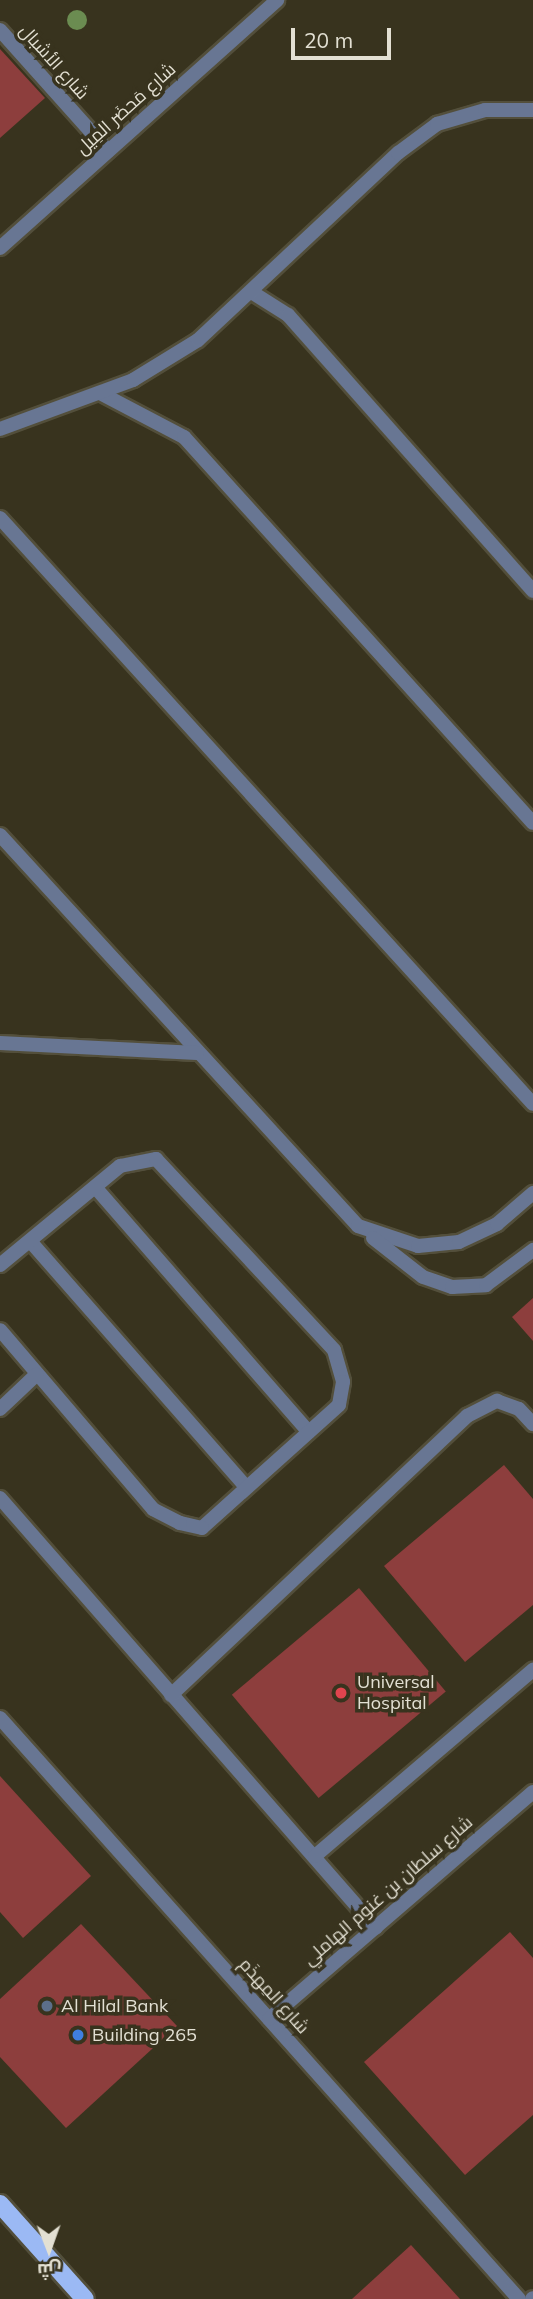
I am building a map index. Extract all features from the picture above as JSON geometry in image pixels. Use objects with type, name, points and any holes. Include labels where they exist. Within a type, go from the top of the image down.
[{"type":"main road","points":[[0,2204],[85,2299]]},
{"type":"street","name":"شارع مَحضَر المِيل","points":[[0,248],[277,0]]},
{"type":"street","name":"شارع الأشبال","points":[[0,30],[108,151]]},
{"type":"street","points":[[0,429],[102,394],[163,364],[253,293],[416,137],[459,115],[533,110]]},
{"type":"street","points":[[253,293],[288,315],[533,591]]},
{"type":"street","points":[[102,394],[184,437],[533,823]]},
{"type":"street","points":[[0,518],[533,1104]]},
{"type":"street","points":[[0,835],[358,1226],[423,1277],[452,1287],[486,1285],[533,1250]]},
{"type":"street","points":[[0,1043],[197,1053]]},
{"type":"street","points":[[0,1265],[120,1167],[156,1159],[334,1350],[343,1382],[339,1405],[202,1528],[153,1509],[36,1376],[0,1330]]},
{"type":"street","points":[[95,1187],[309,1432]]},
{"type":"street","points":[[358,1226],[418,1246],[459,1242],[497,1224],[533,1193]]},
{"type":"street","points":[[30,1241],[246,1487]]},
{"type":"street","points":[[0,1409],[36,1376]]},
{"type":"street","points":[[171,1695],[467,1416],[497,1401],[519,1409],[533,1424]]},
{"type":"street","points":[[0,1498],[376,1927]]},
{"type":"street","points":[[314,1856],[533,1670]]},
{"type":"street","name":"شارع المِهذَم","points":[[0,1718],[519,2299]]},
{"type":"street","name":"شارع سلطان بن غنوم الهاملي","points":[[269,2019],[533,1792]]},
{"type":"building","points":[[0,49],[45,98],[0,138]]},
{"type":"building","points":[[533,1298],[533,1341],[512,1317]]},
{"type":"building","points":[[504,1465],[533,1499],[533,1605],[465,1662],[384,1566]]},
{"type":"building","points":[[359,1588],[446,1691],[319,1798],[232,1695]]},
{"type":"building","points":[[0,1776],[91,1876],[23,1938],[0,1912]]},
{"type":"building","points":[[81,1924],[177,2026],[66,2128],[0,2057],[0,1999]]},
{"type":"building","points":[[510,1932],[533,1958],[533,2115],[465,2175],[364,2062]]},
{"type":"building","points":[[411,2245],[460,2299],[352,2299]]},
{"type":"place","name":"Universal Hospital","points":[[341,1693]]},
{"type":"place","name":"Al Hilal Bank","points":[[47,2006]]},
{"type":"place","name":"Building 265","points":[[78,2035]]}]
